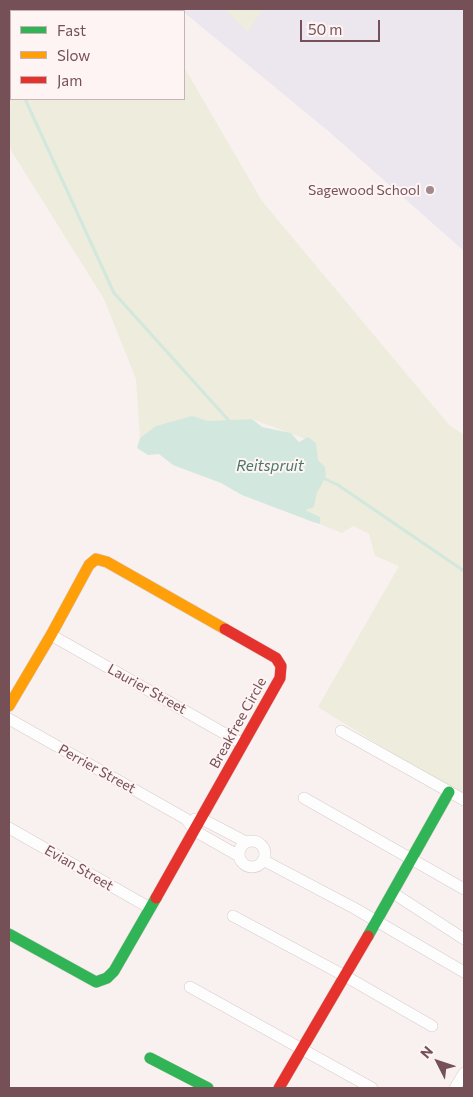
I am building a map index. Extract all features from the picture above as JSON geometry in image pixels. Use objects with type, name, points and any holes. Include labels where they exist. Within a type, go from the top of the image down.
[{"type":"street","name":"Breakfree Circle","points":[[9,706],[92,562],[96,559],[132,576],[274,656],[281,663],[282,671],[280,678],[196,831],[114,972],[107,978],[96,982],[9,934]]},
{"type":"street","name":"Laurier Street","points":[[51,635],[243,744]]},
{"type":"street","name":"Perrier Street","points":[[9,719],[186,819],[196,831],[239,856]]},
{"type":"street","points":[[341,731],[464,800]]},
{"type":"street","points":[[279,1088],[393,893],[449,792]]},
{"type":"street","points":[[304,798],[464,890]]},
{"type":"street","name":"Perrier Street","points":[[186,819],[202,819],[246,842]]},
{"type":"street","name":"Evian Street","points":[[9,828],[150,908]]},
{"type":"street","points":[[254,841],[261,845],[264,852],[263,860],[256,866],[243,863],[239,856],[240,848],[246,842],[254,841]]},
{"type":"street","points":[[263,860],[376,921],[464,972]]},
{"type":"street","points":[[393,893],[464,939]]},
{"type":"street","points":[[233,916],[345,976],[432,1026]]},
{"type":"street","points":[[190,987],[372,1088]]},
{"type":"street","points":[[150,1058],[208,1088]]},
{"type":"street","points":[[455,1088],[464,1073]]},
{"type":"shaded area","name":"Reitspruit","points":[[9,9],[149,9],[10,10],[10,100],[185,100],[185,69],[262,201],[449,425],[464,435],[464,798],[318,707],[399,566],[375,556],[369,534],[353,526],[342,533],[320,524],[304,510],[316,443],[252,419],[235,420],[140,438],[136,379],[104,299],[9,147]]},
{"type":"shaded area","name":"Sagewood School","points":[[180,9],[464,9],[464,251],[327,130],[185,13],[185,10]]},
{"type":"shaded area","points":[[224,9],[263,9],[248,32]]},
{"type":"water","name":"Reitspruit","points":[[192,416],[208,421],[252,419],[262,427],[291,433],[299,442],[308,437],[316,443],[318,460],[325,467],[326,475],[317,492],[314,507],[305,510],[320,517],[320,524],[242,495],[221,483],[173,465],[159,454],[148,455],[137,448],[140,438],[156,426]]},
{"type":"waterway","name":"Reitspruit","points":[[25,100],[114,293],[231,423]]},
{"type":"waterway","name":"Reitspruit","points":[[323,478],[338,485],[464,571]]},
{"type":"traffic: fast","points":[[368,936],[449,792]]},
{"type":"traffic: fast","points":[[9,934],[96,982],[107,978],[114,971],[156,898]]},
{"type":"traffic: fast","points":[[150,1058],[208,1088]]},
{"type":"traffic: slow","points":[[9,706],[89,565],[96,559],[107,562],[225,629]]},
{"type":"traffic: jam","points":[[156,898],[280,678],[281,666],[276,658],[225,629]]},
{"type":"traffic: jam","points":[[279,1088],[368,936]]},
{"type":"place","name":"Sagewood School","points":[[430,190]]}]
